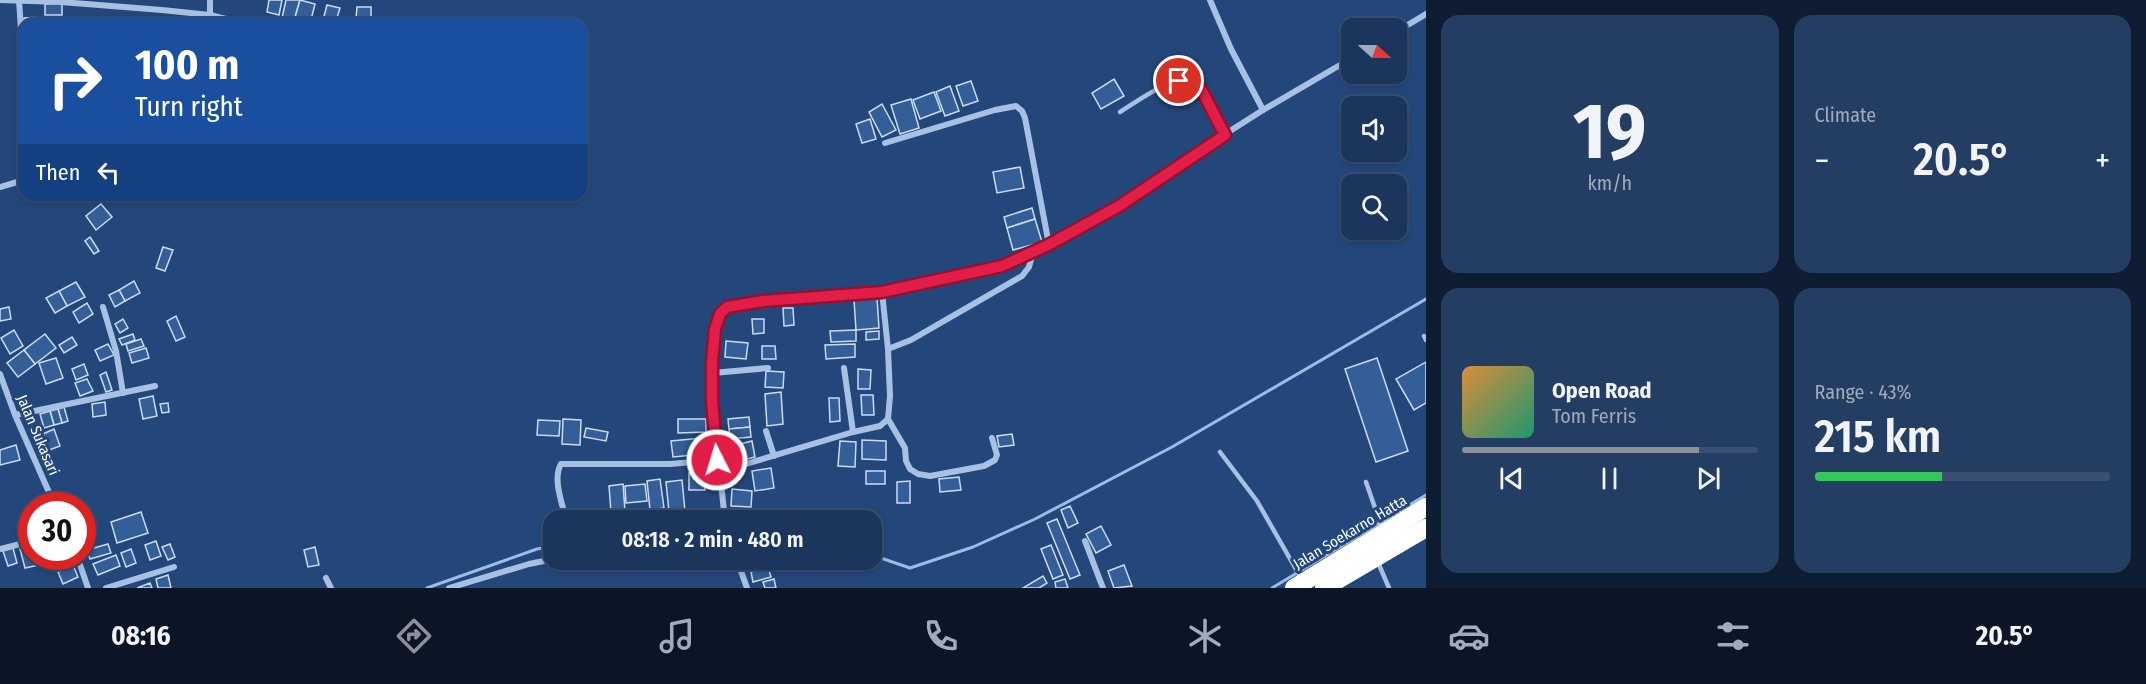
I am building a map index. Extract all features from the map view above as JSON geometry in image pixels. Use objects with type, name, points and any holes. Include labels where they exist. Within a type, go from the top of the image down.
[{"type":"highway","name":"Jalan Soekarno Hatta","points":[[1299,582],[1381,526],[1426,507]]},
{"type":"highway","points":[[1324,588],[1426,528]]},
{"type":"street","points":[[0,0],[162,10],[208,18]]},
{"type":"street","points":[[19,0],[20,18]]},
{"type":"street","points":[[210,0],[214,18]]},
{"type":"street","points":[[1210,0],[1231,49],[1263,110]]},
{"type":"street","points":[[1407,25],[1426,14]]},
{"type":"street","points":[[724,510],[712,401],[715,329],[720,314],[727,307],[763,301],[882,292],[1002,266],[1048,245],[1119,206],[1263,110],[1341,64]]},
{"type":"street","points":[[885,143],[995,110],[1016,106],[1025,118],[1048,245]]},
{"type":"street","points":[[0,187],[18,183]]},
{"type":"street","points":[[888,349],[911,340],[1022,276],[1029,267],[1033,252]]},
{"type":"street","points":[[882,292],[888,349],[890,396],[888,419],[905,448],[906,460],[910,469],[923,476],[984,466],[992,462],[997,455],[992,438]]},
{"type":"street","points":[[103,307],[116,351],[123,393]]},
{"type":"street","points":[[713,373],[768,368]]},
{"type":"street","points":[[844,368],[853,432]]},
{"type":"street","name":"Jalan Sukasari","points":[[0,374],[15,415],[49,492]]},
{"type":"street","points":[[15,415],[155,386]]},
{"type":"street","points":[[719,472],[880,426],[888,419]]},
{"type":"street","points":[[766,431],[774,456]]},
{"type":"street","points":[[564,510],[559,491],[558,469],[561,465],[669,464],[717,460]]},
{"type":"street","points":[[1085,541],[1103,588]]},
{"type":"street","points":[[0,549],[18,544]]},
{"type":"street","points":[[449,588],[543,561]]},
{"type":"street","points":[[106,588],[174,567]]},
{"type":"street","points":[[82,570],[88,588]]},
{"type":"street","points":[[741,570],[747,588]]},
{"type":"street","points":[[326,578],[331,588]]},
{"type":"lane","points":[[1120,112],[1168,84],[1190,81],[1201,89],[1225,135]]},
{"type":"lane","points":[[1220,452],[1257,501],[1293,565],[1299,582]]},
{"type":"lane","points":[[1366,482],[1381,526]]},
{"type":"lane","points":[[1376,558],[1389,588]]},
{"type":"building","points":[[269,0],[282,0],[279,15],[267,12]]},
{"type":"building","points":[[286,0],[300,0],[295,18],[282,18]]},
{"type":"building","points":[[300,0],[315,4],[312,18],[295,18]]},
{"type":"building","points":[[62,3],[62,15],[45,15],[45,4]]},
{"type":"building","points":[[327,5],[340,8],[337,18],[324,18]]},
{"type":"building","points":[[357,7],[371,7],[371,18],[356,18]]},
{"type":"building","points":[[1114,79],[1124,96],[1101,109],[1092,93]]},
{"type":"building","points":[[971,81],[978,101],[963,106],[956,86]]},
{"type":"building","points":[[950,86],[959,111],[945,116],[936,92]]},
{"type":"building","points":[[934,92],[941,111],[920,119],[913,100]]},
{"type":"building","points":[[911,99],[919,128],[900,134],[891,105]]},
{"type":"building","points":[[882,104],[896,130],[882,137],[869,112]]},
{"type":"building","points":[[870,119],[876,139],[862,143],[856,124]]},
{"type":"building","points":[[1020,167],[1024,188],[997,193],[993,172]]},
{"type":"building","points":[[101,204],[112,217],[96,230],[86,216]]},
{"type":"building","points":[[1032,208],[1035,219],[1007,228],[1004,217]]},
{"type":"building","points":[[1035,219],[1042,242],[1013,250],[1007,228]]},
{"type":"building","points":[[90,237],[99,251],[94,254],[85,241]]},
{"type":"building","points":[[163,247],[173,250],[165,271],[156,268]]},
{"type":"building","points":[[134,281],[140,293],[125,301],[119,290]]},
{"type":"building","points":[[76,282],[85,297],[67,306],[59,291]]},
{"type":"building","points":[[119,290],[125,301],[115,307],[109,295]]},
{"type":"building","points":[[59,291],[67,306],[55,313],[46,298]]},
{"type":"building","points":[[877,298],[879,328],[856,330],[854,300]]},
{"type":"building","points":[[87,303],[93,314],[79,323],[73,312]]},
{"type":"building","points":[[9,307],[11,319],[0,321],[0,309]]},
{"type":"building","points":[[783,308],[793,308],[794,325],[784,326]]},
{"type":"building","points":[[176,316],[185,337],[176,341],[167,321]]},
{"type":"building","points":[[123,319],[128,328],[120,333],[115,324]]},
{"type":"building","points":[[752,319],[764,319],[764,333],[753,334]]},
{"type":"building","points":[[14,330],[23,346],[10,354],[1,338]]},
{"type":"building","points":[[856,330],[856,341],[831,342],[830,331]]},
{"type":"building","points":[[879,331],[879,339],[866,340],[866,332]]},
{"type":"building","points":[[45,334],[56,348],[35,364],[24,350]]},
{"type":"building","points":[[133,334],[135,340],[122,345],[119,339]]},
{"type":"building","points":[[72,337],[77,345],[64,353],[59,345]]},
{"type":"building","points":[[141,339],[144,346],[128,351],[126,344]]},
{"type":"building","points":[[726,341],[748,343],[746,359],[725,357]]},
{"type":"building","points":[[108,344],[114,355],[100,361],[95,350]]},
{"type":"building","points":[[855,344],[855,357],[826,359],[825,345]]},
{"type":"building","points":[[762,346],[775,346],[776,359],[762,359]]},
{"type":"building","points":[[146,348],[149,358],[132,363],[129,353]]},
{"type":"building","points":[[24,350],[35,364],[18,377],[7,363]]},
{"type":"building","points":[[56,358],[63,378],[46,384],[39,363]]},
{"type":"building","points":[[1377,358],[1408,451],[1376,462],[1345,369]]},
{"type":"building","points":[[1426,362],[1426,403],[1414,410],[1396,379]]},
{"type":"building","points":[[84,364],[88,375],[76,380],[72,369]]},
{"type":"building","points":[[858,369],[871,370],[870,389],[858,389]]},
{"type":"building","points":[[766,371],[784,372],[783,388],[765,387]]},
{"type":"building","points":[[106,372],[112,390],[106,392],[100,375]]},
{"type":"building","points":[[87,379],[93,391],[80,396],[75,383]]},
{"type":"building","points":[[781,392],[783,424],[767,426],[765,394]]},
{"type":"building","points":[[861,395],[873,395],[874,415],[862,415]]},
{"type":"building","points":[[153,396],[157,416],[143,419],[139,399]]},
{"type":"building","points":[[829,398],[839,398],[840,421],[830,422]]},
{"type":"building","points":[[105,402],[106,415],[93,417],[92,404]]},
{"type":"building","points":[[168,403],[169,412],[162,413],[160,404]]},
{"type":"building","points":[[64,407],[68,421],[62,423],[58,409]]},
{"type":"building","points":[[58,409],[62,423],[54,425],[50,411]]},
{"type":"building","points":[[50,411],[54,425],[44,428],[40,414]]},
{"type":"building","points":[[749,417],[750,427],[729,429],[728,419]]},
{"type":"building","points":[[563,419],[581,420],[580,445],[562,444]]},
{"type":"building","points":[[678,419],[706,419],[706,432],[678,433]]},
{"type":"building","points":[[538,420],[560,421],[559,436],[537,435]]},
{"type":"building","points":[[750,427],[751,437],[730,439],[729,429]]},
{"type":"building","points":[[586,428],[608,432],[606,441],[584,437]]},
{"type":"building","points":[[54,429],[60,446],[49,450],[43,434]]},
{"type":"building","points":[[1012,434],[1014,445],[999,447],[997,436]]},
{"type":"building","points":[[702,438],[703,454],[673,457],[671,441]]},
{"type":"building","points":[[862,440],[886,441],[886,460],[862,459]]},
{"type":"building","points":[[752,441],[755,457],[727,464],[724,448]]},
{"type":"building","points":[[840,441],[856,442],[855,467],[838,466]]},
{"type":"building","points":[[16,445],[20,460],[0,465],[0,450]]},
{"type":"building","points":[[771,468],[774,488],[755,491],[752,471]]},
{"type":"building","points":[[866,471],[885,471],[885,484],[866,484]]},
{"type":"building","points":[[689,473],[705,473],[705,490],[689,490]]},
{"type":"building","points":[[959,477],[961,490],[940,492],[939,479]]},
{"type":"building","points":[[660,479],[664,508],[650,510],[647,481]]},
{"type":"building","points":[[682,480],[685,510],[669,510],[666,482]]},
{"type":"building","points":[[910,481],[910,503],[897,503],[897,482]]},
{"type":"building","points":[[623,484],[625,510],[611,510],[609,486]]},
{"type":"building","points":[[645,484],[647,501],[626,503],[625,486]]},
{"type":"building","points":[[732,489],[752,491],[751,507],[731,506]]},
{"type":"building","points":[[1070,506],[1078,523],[1068,528],[1061,510]]},
{"type":"building","points":[[141,512],[148,533],[117,543],[111,522]]},
{"type":"building","points":[[1057,519],[1080,575],[1070,579],[1047,523]]},
{"type":"building","points":[[1101,526],[1111,545],[1096,553],[1086,534]]},
{"type":"building","points":[[156,541],[161,556],[150,560],[145,545]]},
{"type":"building","points":[[108,544],[111,553],[96,557],[96,547]]},
{"type":"building","points":[[170,544],[175,557],[168,560],[162,547]]},
{"type":"building","points":[[1051,545],[1063,575],[1053,579],[1041,549]]},
{"type":"building","points":[[315,547],[319,565],[308,567],[304,550]]},
{"type":"building","points":[[13,548],[17,563],[8,566],[3,551]]},
{"type":"building","points":[[131,549],[136,563],[126,567],[121,553]]},
{"type":"building","points":[[116,555],[120,566],[98,575],[96,563]]},
{"type":"building","points":[[1124,565],[1132,586],[1114,588],[1108,571]]},
{"type":"building","points":[[75,570],[78,577],[63,584],[58,572]]},
{"type":"building","points":[[769,570],[771,577],[753,582],[751,572]]},
{"type":"building","points":[[168,575],[171,588],[158,588],[156,579]]},
{"type":"building","points":[[1043,576],[1047,583],[1039,588],[1023,588]]},
{"type":"building","points":[[774,579],[776,588],[765,588],[763,582]]},
{"type":"building","points":[[1065,579],[1068,588],[1056,588],[1055,582]]},
{"type":"building","points":[[150,583],[152,588],[137,588]]},
{"type":"waterway","points":[[882,558],[910,568],[973,547],[1035,519],[1172,447],[1426,299]]},
{"type":"waterway","points":[[1272,588],[1426,495]]},
{"type":"waterway","points":[[427,588],[543,548]]},
{"type":"route","points":[[717,460],[712,401],[712,363],[715,329],[720,314],[727,307],[763,301],[882,292],[1002,266],[1048,245],[1119,206],[1225,135],[1201,89],[1190,81],[1179,81]]}]
